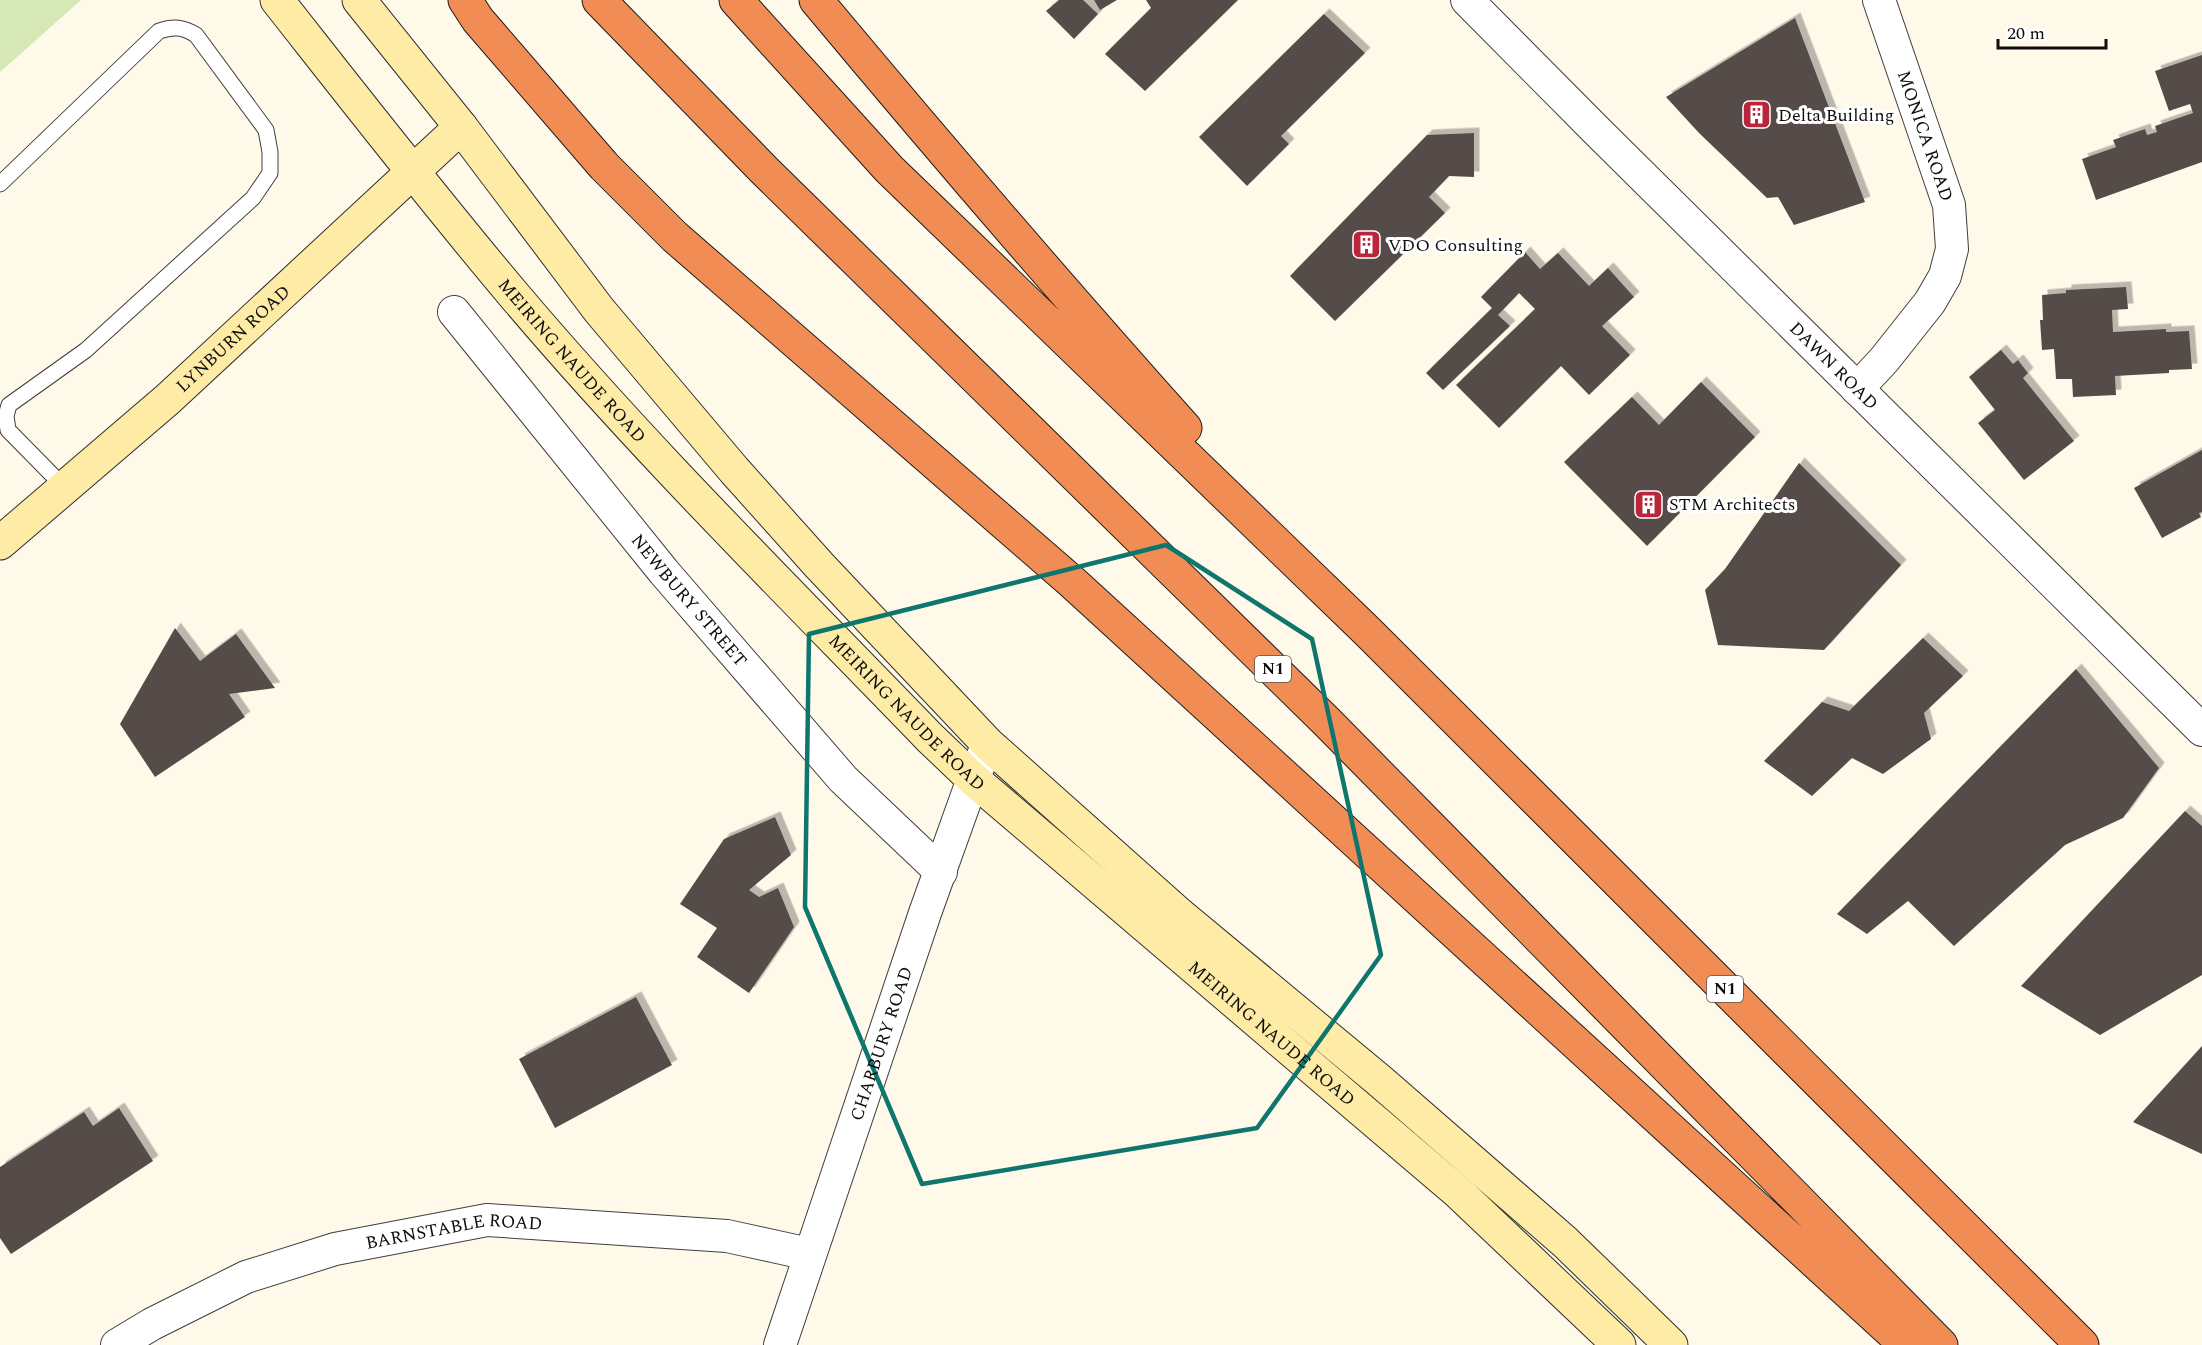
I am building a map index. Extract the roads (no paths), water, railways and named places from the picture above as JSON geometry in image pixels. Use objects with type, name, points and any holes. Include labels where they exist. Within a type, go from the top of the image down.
[{"type":"highway","points":[[465,0],[478,20],[604,166],[675,237],[1081,590],[1906,1345]]},
{"type":"highway","name":"N1","points":[[599,0],[764,170],[1327,722],[1941,1345]]},
{"type":"highway","name":"N1","points":[[736,0],[889,169],[1368,633],[2082,1345]]},
{"type":"highway","points":[[816,0],[931,138],[1087,318],[1368,633]]},
{"type":"street","name":"MEIRING NAUDE ROAD","points":[[278,0],[413,172],[514,295],[657,455],[921,730],[973,779],[1459,1193],[1618,1345]]},
{"type":"street","name":"MEIRING NAUDE ROAD","points":[[359,0],[461,127],[599,310],[734,470],[819,565],[988,744],[1180,915],[1380,1081],[1565,1242],[1671,1345]]},
{"type":"street","name":"DAWN ROAD","points":[[1467,0],[2202,730]]},
{"type":"street","name":"MONICA ROAD","points":[[1857,389],[1884,360],[1930,302],[1945,276],[1952,249],[1949,205],[1878,0]]},
{"type":"street","name":"LYNBURN ROAD","points":[[0,543],[168,399],[461,127]]},
{"type":"street","name":"NEWBURY STREET","points":[[454,312],[664,572],[843,779],[941,872]]},
{"type":"street","name":"CHARBURY ROAD","points":[[780,1345],[925,913],[973,779],[988,744]]},
{"type":"street","name":"BARNSTABLE ROAD","points":[[117,1345],[152,1324],[246,1277],[335,1249],[487,1220],[727,1236],[809,1254]]},
{"type":"lane","points":[[0,184],[159,31],[174,26],[196,35],[266,130],[270,152],[270,173],[253,198],[86,350],[9,405],[6,416],[8,430],[65,488]]},
{"type":"place","name":"Delta Building","points":[[1757,115]]},
{"type":"place","name":"VDO Consulting","points":[[1367,245]]},
{"type":"place","name":"STM Architects","points":[[1648,504]]}]
